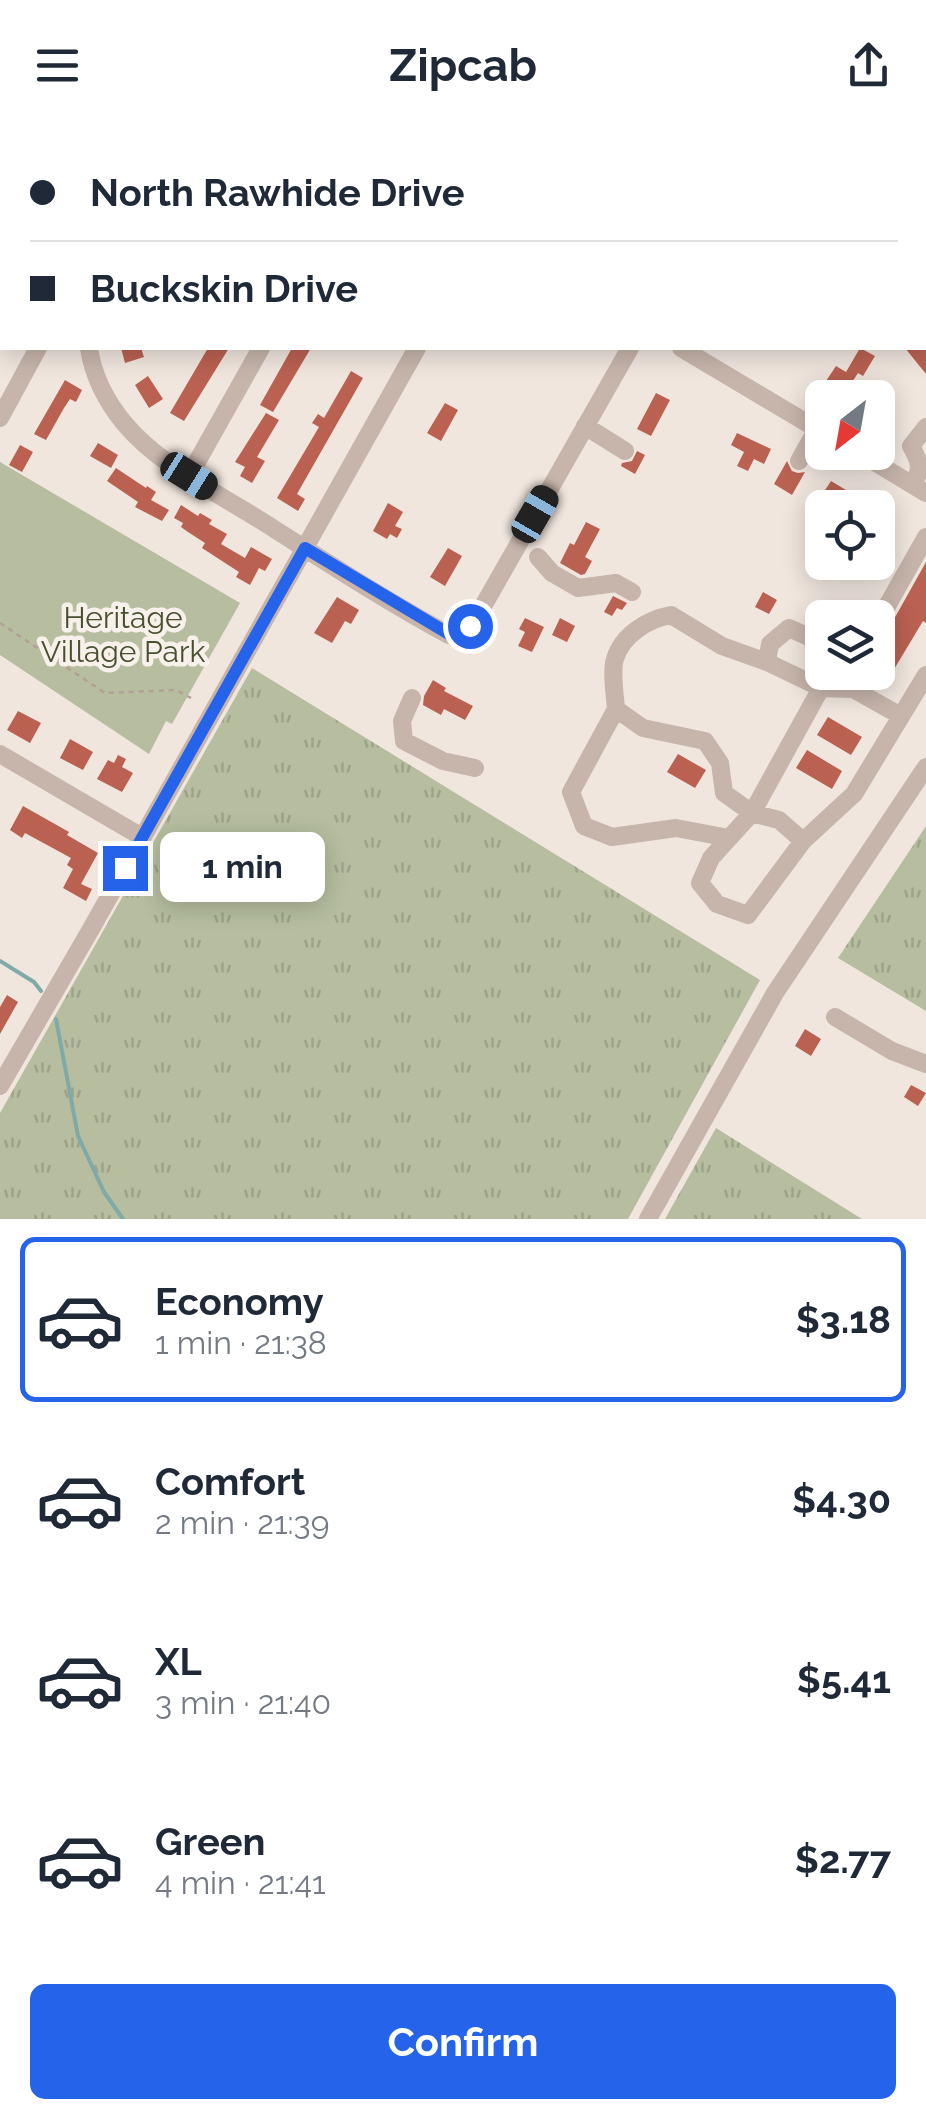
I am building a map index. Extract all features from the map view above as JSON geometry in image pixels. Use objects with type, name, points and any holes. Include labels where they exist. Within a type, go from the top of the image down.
[{"type":"street","points":[[3,406],[37,350]]},
{"type":"street","points":[[90,350],[100,385],[125,424],[147,446],[189,476],[449,634],[462,634],[478,615],[629,350]]},
{"type":"street","points":[[189,476],[261,350]]},
{"type":"street","points":[[2,1077],[416,350]]},
{"type":"street","points":[[685,350],[805,421]]},
{"type":"street","points":[[586,426],[625,451]]},
{"type":"street","points":[[888,470],[919,489],[920,462],[910,446],[926,427]]},
{"type":"street","points":[[798,461],[805,451]]},
{"type":"street","points":[[890,600],[926,536]]},
{"type":"street","points":[[538,557],[552,573],[578,588],[616,583],[632,592]]},
{"type":"street","points":[[729,838],[676,828],[612,837],[584,826],[571,792],[616,709],[614,660],[639,627],[671,615],[722,646],[805,680]]},
{"type":"street","points":[[768,662],[770,644],[789,628],[805,635]]},
{"type":"street","points":[[820,690],[752,813],[711,858],[700,884],[717,904],[748,914],[803,842],[854,794],[926,675]]},
{"type":"street","points":[[865,690],[901,716]]},
{"type":"street","points":[[412,698],[402,720],[404,741],[442,761],[476,768]]},
{"type":"street","points":[[616,709],[643,728],[705,740],[720,763],[724,793],[752,813],[778,820],[803,842]]},
{"type":"street","points":[[0,754],[142,837]]},
{"type":"street","points":[[648,1219],[797,957],[926,768]]},
{"type":"street","points":[[835,1017],[892,1051],[926,1064]]},
{"type":"path","points":[[0,623],[105,693],[176,690],[191,698]]},
{"type":"green space","name":"Heritage Village Park","points":[[0,462],[240,603],[172,724],[166,721],[149,754],[0,655]]},
{"type":"green space","points":[[252,668],[760,980],[628,1219],[0,1219],[0,1113]]},
{"type":"green space","points":[[926,826],[926,1011],[838,958]]},
{"type":"green space","points":[[716,1128],[862,1219],[665,1219]]},
{"type":"building","points":[[122,350],[142,350],[144,357],[125,363]]},
{"type":"building","points":[[207,350],[228,350],[184,421],[170,413]]},
{"type":"building","points":[[291,350],[310,350],[273,412],[260,405]]},
{"type":"building","points":[[859,350],[875,356],[863,376],[858,373],[853,380],[827,380],[836,366],[846,372]]},
{"type":"building","points":[[907,350],[926,350],[926,374]]},
{"type":"building","points":[[351,371],[363,378],[297,494],[305,499],[298,511],[277,498],[319,427],[312,423],[318,414],[324,418]]},
{"type":"building","points":[[148,376],[163,399],[149,408],[135,385]]},
{"type":"building","points":[[65,380],[82,390],[76,402],[70,399],[46,440],[34,434]]},
{"type":"building","points":[[656,393],[670,400],[651,436],[637,429]]},
{"type":"building","points":[[445,403],[458,410],[441,441],[427,433]]},
{"type":"building","points":[[266,413],[279,420],[257,457],[265,461],[252,483],[240,476],[245,467],[235,462]]},
{"type":"building","points":[[737,433],[771,449],[764,464],[754,459],[748,471],[737,466],[744,452],[731,445]]},
{"type":"building","points":[[98,443],[118,455],[111,468],[90,456]]},
{"type":"building","points":[[20,445],[33,452],[22,472],[9,465]]},
{"type":"building","points":[[637,451],[645,455],[635,474],[621,466],[632,461]]},
{"type":"building","points":[[787,461],[792,471],[805,472],[792,495],[774,484]]},
{"type":"building","points":[[116,468],[156,492],[151,500],[169,510],[162,521],[135,507],[138,502],[107,481]]},
{"type":"building","points":[[831,481],[846,490],[825,490]]},
{"type":"building","points":[[388,503],[403,512],[395,526],[402,529],[397,538],[390,534],[387,539],[373,531]]},
{"type":"building","points":[[181,505],[212,520],[209,524],[227,534],[221,544],[245,558],[251,547],[272,559],[265,571],[259,568],[250,585],[236,577],[239,572],[202,548],[205,543],[174,518]]},
{"type":"building","points":[[586,522],[600,529],[585,557],[592,561],[581,575],[560,563]]},
{"type":"building","points":[[448,548],[462,556],[445,586],[430,577]]},
{"type":"building","points":[[926,562],[926,623],[923,621],[895,668],[895,617]]},
{"type":"building","points":[[763,592],[777,600],[769,614],[755,607]]},
{"type":"building","points":[[613,596],[627,603],[612,616],[604,612]]},
{"type":"building","points":[[337,597],[359,610],[351,624],[345,621],[332,643],[314,633]]},
{"type":"building","points":[[525,618],[544,627],[532,652],[518,646],[525,632],[519,629]]},
{"type":"building","points":[[560,618],[575,626],[567,642],[552,635]]},
{"type":"building","points":[[433,680],[446,688],[444,691],[473,706],[465,720],[444,709],[441,715],[423,705]]},
{"type":"building","points":[[18,711],[41,723],[30,743],[7,730]]},
{"type":"building","points":[[828,717],[862,737],[851,755],[817,735]]},
{"type":"building","points":[[70,739],[93,752],[83,770],[60,758]]},
{"type":"building","points":[[807,750],[842,771],[832,789],[796,768]]},
{"type":"building","points":[[678,754],[706,770],[695,788],[667,772]]},
{"type":"building","points":[[118,755],[126,759],[122,767],[133,773],[122,792],[97,779],[108,760],[114,763]]},
{"type":"building","points":[[23,806],[98,853],[81,884],[92,889],[86,901],[63,888],[73,869],[67,865],[71,858],[25,833],[22,838],[10,830]]},
{"type":"building","points":[[7,995],[18,1002],[0,1034],[0,1007]]},
{"type":"building","points":[[805,1029],[821,1039],[811,1056],[795,1046]]},
{"type":"building","points":[[911,1085],[926,1093],[918,1106],[904,1097]]},
{"type":"waterway","points":[[0,961],[34,982],[41,991]]},
{"type":"waterway","points":[[56,1019],[78,1136],[104,1192],[123,1219]]},
{"type":"route","points":[[125,868],[305,548],[449,634],[462,634],[470,626]]}]
